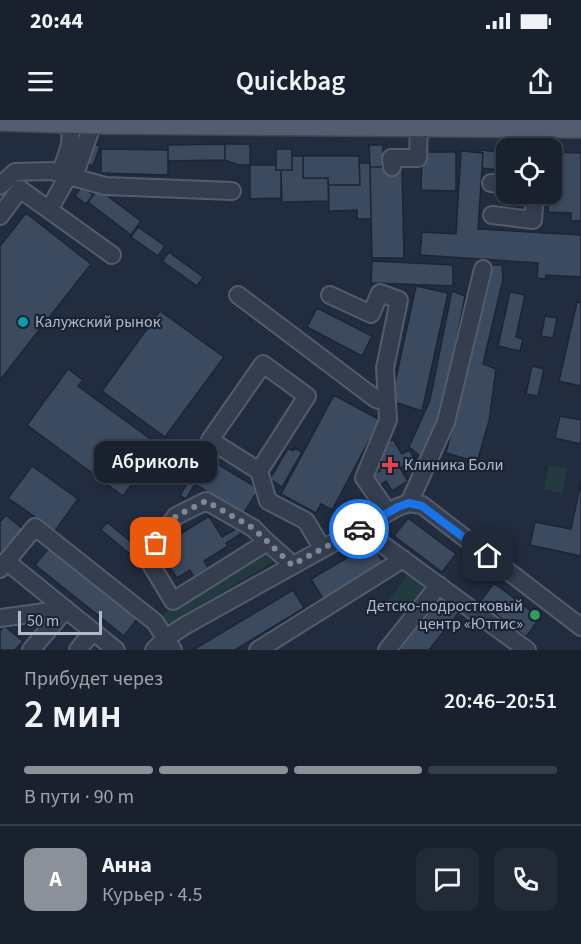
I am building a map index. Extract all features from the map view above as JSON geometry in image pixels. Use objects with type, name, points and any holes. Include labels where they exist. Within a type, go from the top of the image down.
[{"type":"main road","points":[[0,120],[93,123],[176,121],[581,127]]},
{"type":"street","points":[[67,176],[72,131],[68,122]]},
{"type":"street","points":[[49,210],[93,123]]},
{"type":"street","points":[[392,167],[391,158],[418,158],[428,124]]},
{"type":"street","points":[[537,126],[537,138]]},
{"type":"street","points":[[1,182],[15,172],[51,171],[105,186],[232,191]]},
{"type":"street","points":[[1,182],[20,189],[112,255]]},
{"type":"street","points":[[0,216],[20,189]]},
{"type":"street","points":[[492,215],[533,220],[534,204]]},
{"type":"street","points":[[409,503],[446,422],[483,269]]},
{"type":"street","points":[[330,295],[371,314],[380,293],[399,300],[385,368],[388,420],[364,478],[388,512]]},
{"type":"street","points":[[238,295],[376,399],[387,402]]},
{"type":"street","points":[[258,471],[307,396],[263,364],[210,440],[258,471],[268,501],[306,521],[322,548]]},
{"type":"street","points":[[267,542],[173,601],[146,556],[176,516],[206,501],[253,528],[292,565]]},
{"type":"street","points":[[154,650],[170,644],[292,565],[388,512],[409,503],[422,506],[581,627]]},
{"type":"street","points":[[116,650],[66,609],[3,565],[35,527],[155,622],[170,644]]},
{"type":"street","points":[[360,528],[527,650]]},
{"type":"street","points":[[258,650],[403,559]]},
{"type":"street","points":[[387,650],[439,585]]},
{"type":"street","points":[[0,618],[66,609]]},
{"type":"street","points":[[31,650],[66,609]]},
{"type":"street","points":[[78,650],[93,631]]},
{"type":"green space","points":[[549,465],[567,469],[562,493],[544,489]]},
{"type":"green space","points":[[266,549],[274,561],[171,623],[161,622],[165,612],[170,608]]},
{"type":"green space","points":[[409,572],[426,585],[405,613],[388,601]]},
{"type":"building","points":[[91,143],[100,146],[93,166],[84,163]]},
{"type":"building","points":[[225,144],[225,160],[168,161],[168,145]]},
{"type":"building","points":[[225,144],[250,144],[250,165],[239,165],[225,160]]},
{"type":"building","points":[[369,145],[383,145],[383,167],[370,167]]},
{"type":"building","points":[[101,149],[168,150],[168,175],[101,173]]},
{"type":"building","points":[[276,149],[292,149],[292,170],[276,170]]},
{"type":"building","points":[[481,150],[496,152],[496,170],[482,168],[483,153],[480,152]]},
{"type":"building","points":[[461,151],[483,153],[478,229],[581,235],[581,277],[546,275],[546,279],[537,278],[538,263],[420,255],[422,232],[456,234]]},
{"type":"building","points":[[422,152],[456,152],[456,191],[421,190]]},
{"type":"building","points":[[562,152],[581,153],[581,221],[571,221],[571,213],[548,212],[548,204],[562,204]]},
{"type":"building","points":[[292,156],[303,156],[303,178],[328,178],[329,201],[282,202],[281,170],[292,170]]},
{"type":"building","points":[[303,156],[359,156],[360,185],[328,185],[328,178],[303,178]]},
{"type":"building","points":[[359,163],[370,163],[371,219],[357,219],[357,210],[329,211],[328,185],[360,185]]},
{"type":"building","points":[[250,165],[276,165],[276,170],[281,170],[281,198],[250,199]]},
{"type":"building","points":[[370,167],[402,167],[404,258],[372,258]]},
{"type":"building","points":[[82,186],[93,195],[86,204],[75,196]]},
{"type":"building","points":[[98,189],[141,221],[131,235],[88,202]]},
{"type":"building","name":"Калужский рынок","points":[[26,213],[91,264],[0,380],[0,246]]},
{"type":"building","points":[[138,227],[165,246],[158,256],[131,237]]},
{"type":"building","points":[[169,252],[203,277],[197,286],[162,261]]},
{"type":"building","points":[[372,261],[453,265],[453,286],[371,283]]},
{"type":"building","points":[[492,265],[502,265],[503,279],[483,364],[496,369],[489,421],[477,462],[446,453]]},
{"type":"building","points":[[416,286],[448,293],[422,411],[391,401]]},
{"type":"building","points":[[452,291],[465,296],[443,409],[424,459],[409,447],[430,400]]},
{"type":"building","points":[[510,292],[525,295],[516,337],[523,339],[520,351],[498,346]]},
{"type":"building","points":[[577,302],[581,303],[581,386],[559,381]]},
{"type":"building","points":[[317,308],[372,336],[362,356],[307,327]]},
{"type":"building","points":[[160,311],[224,357],[165,437],[102,391]]},
{"type":"building","points":[[545,316],[557,318],[553,338],[541,336]]},
{"type":"building","points":[[532,366],[544,369],[538,396],[526,394]]},
{"type":"building","points":[[68,369],[83,380],[78,386],[160,446],[123,496],[27,425]]},
{"type":"building","points":[[334,395],[380,420],[332,510],[321,504],[316,513],[281,494]]},
{"type":"building","points":[[560,416],[581,420],[581,444],[555,438]]},
{"type":"building","name":"Клиника Боли","points":[[393,439],[402,454],[409,450],[419,465],[413,469],[408,463],[400,468],[408,481],[392,491],[386,481],[379,486],[372,475],[380,471],[376,465],[384,445]]},
{"type":"building","points":[[288,448],[293,451],[295,448],[302,452],[282,487],[270,479]]},
{"type":"building","points":[[204,456],[259,489],[243,514],[195,484],[186,499],[180,495]]},
{"type":"building","points":[[32,466],[78,499],[55,531],[8,498]]},
{"type":"building","points":[[581,481],[581,556],[530,545],[535,522],[571,529]]},
{"type":"building","points":[[6,515],[23,529],[0,557],[0,522]]},
{"type":"building","points":[[209,516],[222,537],[237,528],[241,534],[226,543],[228,546],[204,561],[208,568],[194,577],[190,570],[177,578],[166,562],[162,565],[158,559],[163,556],[158,548]]},
{"type":"building","points":[[408,518],[456,554],[442,572],[394,536]]},
{"type":"building","points":[[107,522],[136,546],[130,554],[101,530]]},
{"type":"building","points":[[372,543],[383,563],[323,599],[311,579]]},
{"type":"building","points":[[49,548],[138,618],[124,636],[35,565]]},
{"type":"building","points":[[494,583],[540,618],[526,637],[480,602]]},
{"type":"building","points":[[293,590],[304,608],[235,650],[193,650]]},
{"type":"building","points":[[444,592],[463,607],[429,650],[399,650]]},
{"type":"building","points":[[4,626],[23,641],[15,650],[0,650],[0,631]]},
{"type":"way so far","points":[[156,543],[176,516],[206,501],[253,528],[292,565],[359,529]]},
{"type":"place","name":"Калужский рынок","points":[[23,322]]},
{"type":"place","name":"Клиника Боли","points":[[390,465]]},
{"type":"place","name":"Абриколь","points":[[156,543]]},
{"type":"place","name":"Детско-подростковый центр «Юттис»","points":[[535,615]]},
{"type":"route","points":[[359,529],[409,503],[422,506],[488,556]]}]
